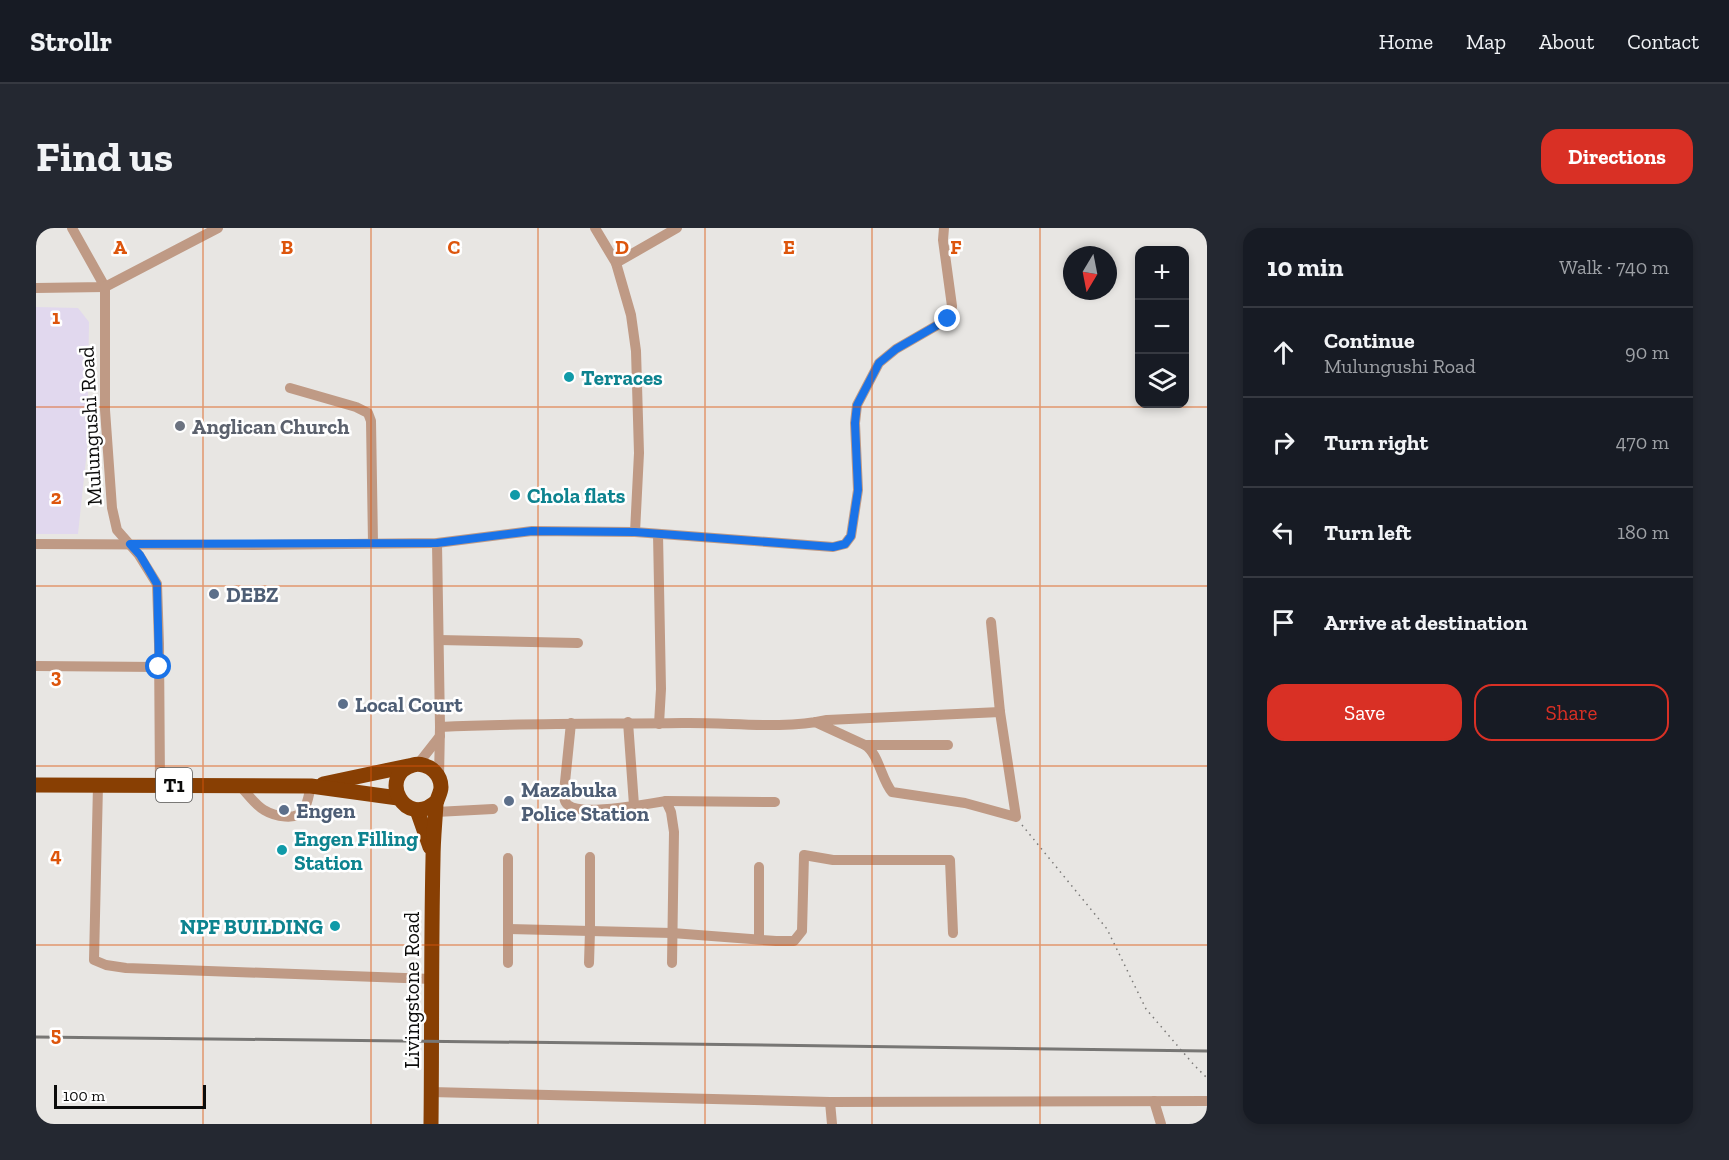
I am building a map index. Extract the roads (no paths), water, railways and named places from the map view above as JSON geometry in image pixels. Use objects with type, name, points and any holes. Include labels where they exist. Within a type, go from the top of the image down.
[{"type":"highway","name":"T1","points":[[311,786],[415,764]]},
{"type":"highway","points":[[398,798],[396,782],[399,774],[405,768],[415,764],[426,766],[434,770],[439,778]]},
{"type":"highway","name":"Livingstone Road","points":[[431,1124],[433,856],[436,806],[441,789],[439,778]]},
{"type":"highway","name":"T1","points":[[36,784],[311,786],[398,798],[406,806],[417,810]]},
{"type":"highway","points":[[417,810],[436,806]]},
{"type":"highway","name":"Livingstone Road","points":[[417,810],[433,856]]},
{"type":"street","points":[[72,228],[105,287]]},
{"type":"street","points":[[36,288],[105,287],[218,228]]},
{"type":"street","points":[[595,228],[616,263],[631,315],[636,351],[639,453],[635,532]]},
{"type":"street","points":[[616,263],[677,228]]},
{"type":"street","points":[[36,544],[437,543],[532,531],[635,532],[833,547],[845,544],[851,536],[858,490],[855,423],[857,405],[879,363],[896,349],[948,319],[951,313],[943,240],[944,228]]},
{"type":"street","name":"Mulungushi Road","points":[[105,287],[105,410],[111,508],[117,530],[140,555],[157,584],[160,785]]},
{"type":"street","points":[[290,388],[356,407],[368,413],[371,421],[373,543]]},
{"type":"street","points":[[658,534],[661,689],[659,724]]},
{"type":"street","points":[[437,543],[439,778]]},
{"type":"street","points":[[815,723],[865,745],[873,752],[886,784],[892,792],[957,801],[1016,817],[1000,712],[991,622]]},
{"type":"street","points":[[439,639],[578,643]]},
{"type":"street","points":[[36,666],[159,667]]},
{"type":"street","points":[[415,764],[440,731],[571,723],[815,723],[828,720],[1000,712]]},
{"type":"street","points":[[628,722],[634,805]]},
{"type":"street","points":[[571,723],[564,792],[565,801],[572,808],[590,810],[666,801],[775,802]]},
{"type":"street","points":[[865,745],[948,745]]},
{"type":"street","points":[[98,785],[94,960],[106,965],[126,968],[432,979]]},
{"type":"street","points":[[240,786],[263,810],[278,815],[296,816],[305,809],[311,786]]},
{"type":"street","points":[[666,801],[671,812],[674,832],[672,963]]},
{"type":"street","points":[[436,806],[493,809]]},
{"type":"street","points":[[509,929],[672,933],[794,941],[802,931],[804,855],[833,860],[950,860],[953,933]]},
{"type":"street","points":[[589,963],[590,857]]},
{"type":"street","points":[[508,858],[508,963]]},
{"type":"street","points":[[759,867],[759,939]]},
{"type":"street","points":[[431,1092],[830,1102],[1207,1101]]},
{"type":"street","points":[[1154,1101],[1161,1124]]},
{"type":"street","points":[[830,1102],[832,1124]]},
{"type":"railway","points":[[36,1037],[1207,1051]]},
{"type":"place","name":"Terraces","points":[[569,377]]},
{"type":"place","name":"Anglican Church","points":[[180,426]]},
{"type":"place","name":"Chola flats","points":[[515,495]]},
{"type":"place","name":"DEBZ","points":[[214,594]]},
{"type":"place","name":"Local Court","points":[[343,704]]},
{"type":"place","name":"Mazabuka Police Station","points":[[509,801]]},
{"type":"place","name":"Engen","points":[[284,810]]},
{"type":"place","name":"Engen Filling Station","points":[[282,850]]},
{"type":"place","name":"NPF BUILDING","points":[[335,926]]}]
